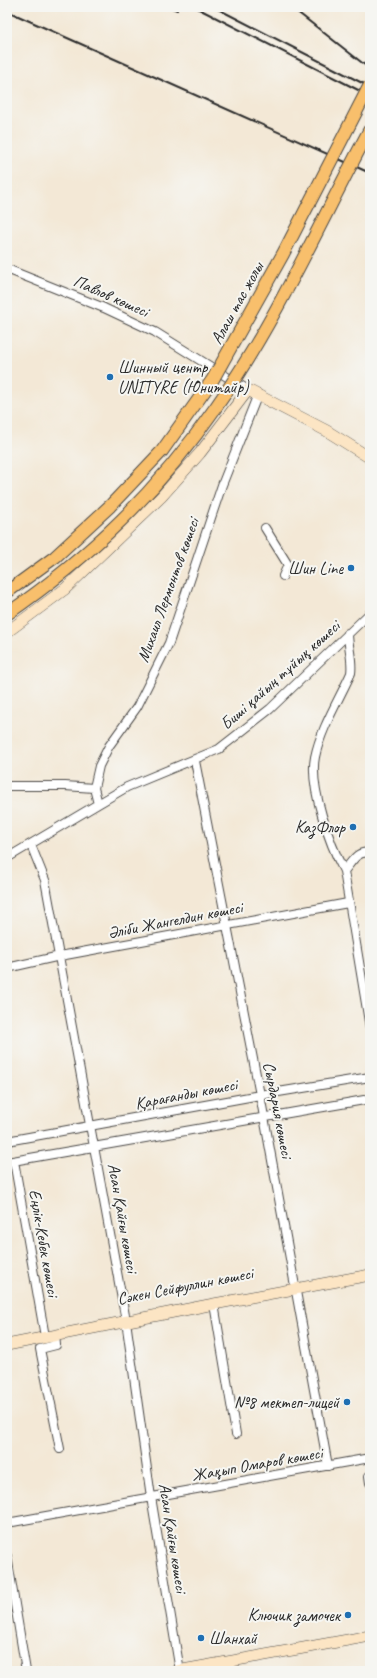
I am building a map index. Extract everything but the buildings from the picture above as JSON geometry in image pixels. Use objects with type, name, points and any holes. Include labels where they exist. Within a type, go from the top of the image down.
[{"type":"main road","name":"Алаш тас жолы","points":[[7,592],[55,557],[110,506],[162,450],[204,392],[213,379],[283,254],[370,85]]},
{"type":"main road","name":"Алаш тас жолы","points":[[7,614],[45,588],[101,542],[153,488],[196,436],[224,395],[262,333],[313,240],[370,129]]},
{"type":"street","name":"Павлов көшесі","points":[[7,269],[104,308],[148,328],[253,392]]},
{"type":"street","points":[[7,632],[65,589],[161,497],[253,392],[327,431],[370,458]]},
{"type":"street","name":"Михаил Лермонтов көшесі","points":[[98,804],[94,788],[99,766],[109,746],[137,707],[169,643],[253,392]]},
{"type":"street","points":[[265,528],[288,565],[283,576]]},
{"type":"street","points":[[7,611],[22,621]]},
{"type":"street","name":"Биші қайың тұйық көшесі","points":[[98,804],[127,787],[177,766],[195,761],[219,749],[270,709],[370,613]]},
{"type":"street","points":[[348,633],[349,652],[352,666],[351,673],[321,738],[315,759],[314,785],[336,854],[344,871],[370,1028]]},
{"type":"street","name":"Сырдария көшесі","points":[[195,761],[265,1118],[328,1466]]},
{"type":"street","points":[[7,786],[65,786],[94,788]]},
{"type":"street","points":[[7,858],[98,804]]},
{"type":"street","name":"Асан Қайғы көшесі","points":[[30,845],[45,880],[92,1126],[126,1317],[151,1497],[179,1671]]},
{"type":"street","points":[[344,871],[359,854],[363,852],[370,852]]},
{"type":"street","name":"Әліби Жангелдин көшесі","points":[[7,968],[60,956],[348,902]]},
{"type":"street","name":"Қарағанды көшесі","points":[[7,1141],[260,1095],[370,1077]]},
{"type":"street","points":[[11,1162],[265,1118],[370,1098]]},
{"type":"street","name":"Еңлік-Кебек көшесі","points":[[11,1162],[44,1331]]},
{"type":"street","name":"Сәкен Сейфуллин көшесі","points":[[7,1345],[55,1335],[126,1317],[214,1304],[370,1269]]},
{"type":"street","name":"Сәкен Сейфуллин көшесі","points":[[7,1338],[296,1286],[370,1275]]},
{"type":"street","name":"Сәкен Сейфуллин көшесі","points":[[214,1304],[236,1434]]},
{"type":"street","points":[[55,1335],[56,1345],[40,1349],[60,1449]]},
{"type":"street","name":"Жақып Омаров көшесі","points":[[7,1523],[370,1458]]},
{"type":"street","points":[[7,1556],[26,1671]]},
{"type":"street","points":[[179,1671],[370,1636]]},
{"type":"railway","points":[[170,7],[177,10]]},
{"type":"railway","points":[[195,7],[370,96]]},
{"type":"railway","points":[[214,7],[370,87]]},
{"type":"railway","points":[[291,7],[370,69]]},
{"type":"railway","points":[[7,11],[370,173]]},
{"type":"place","name":"Шинный центр UNITYRE (Юнитайр)","points":[[110,377]]},
{"type":"place","name":"Шин Line","points":[[351,568]]},
{"type":"place","name":"КазФлор","points":[[353,827]]},
{"type":"place","name":"№8 мектеп-лицей","points":[[347,1402]]},
{"type":"place","name":"Ключик замочек","points":[[348,1615]]},
{"type":"place","name":"Шанхай","points":[[201,1638]]}]
